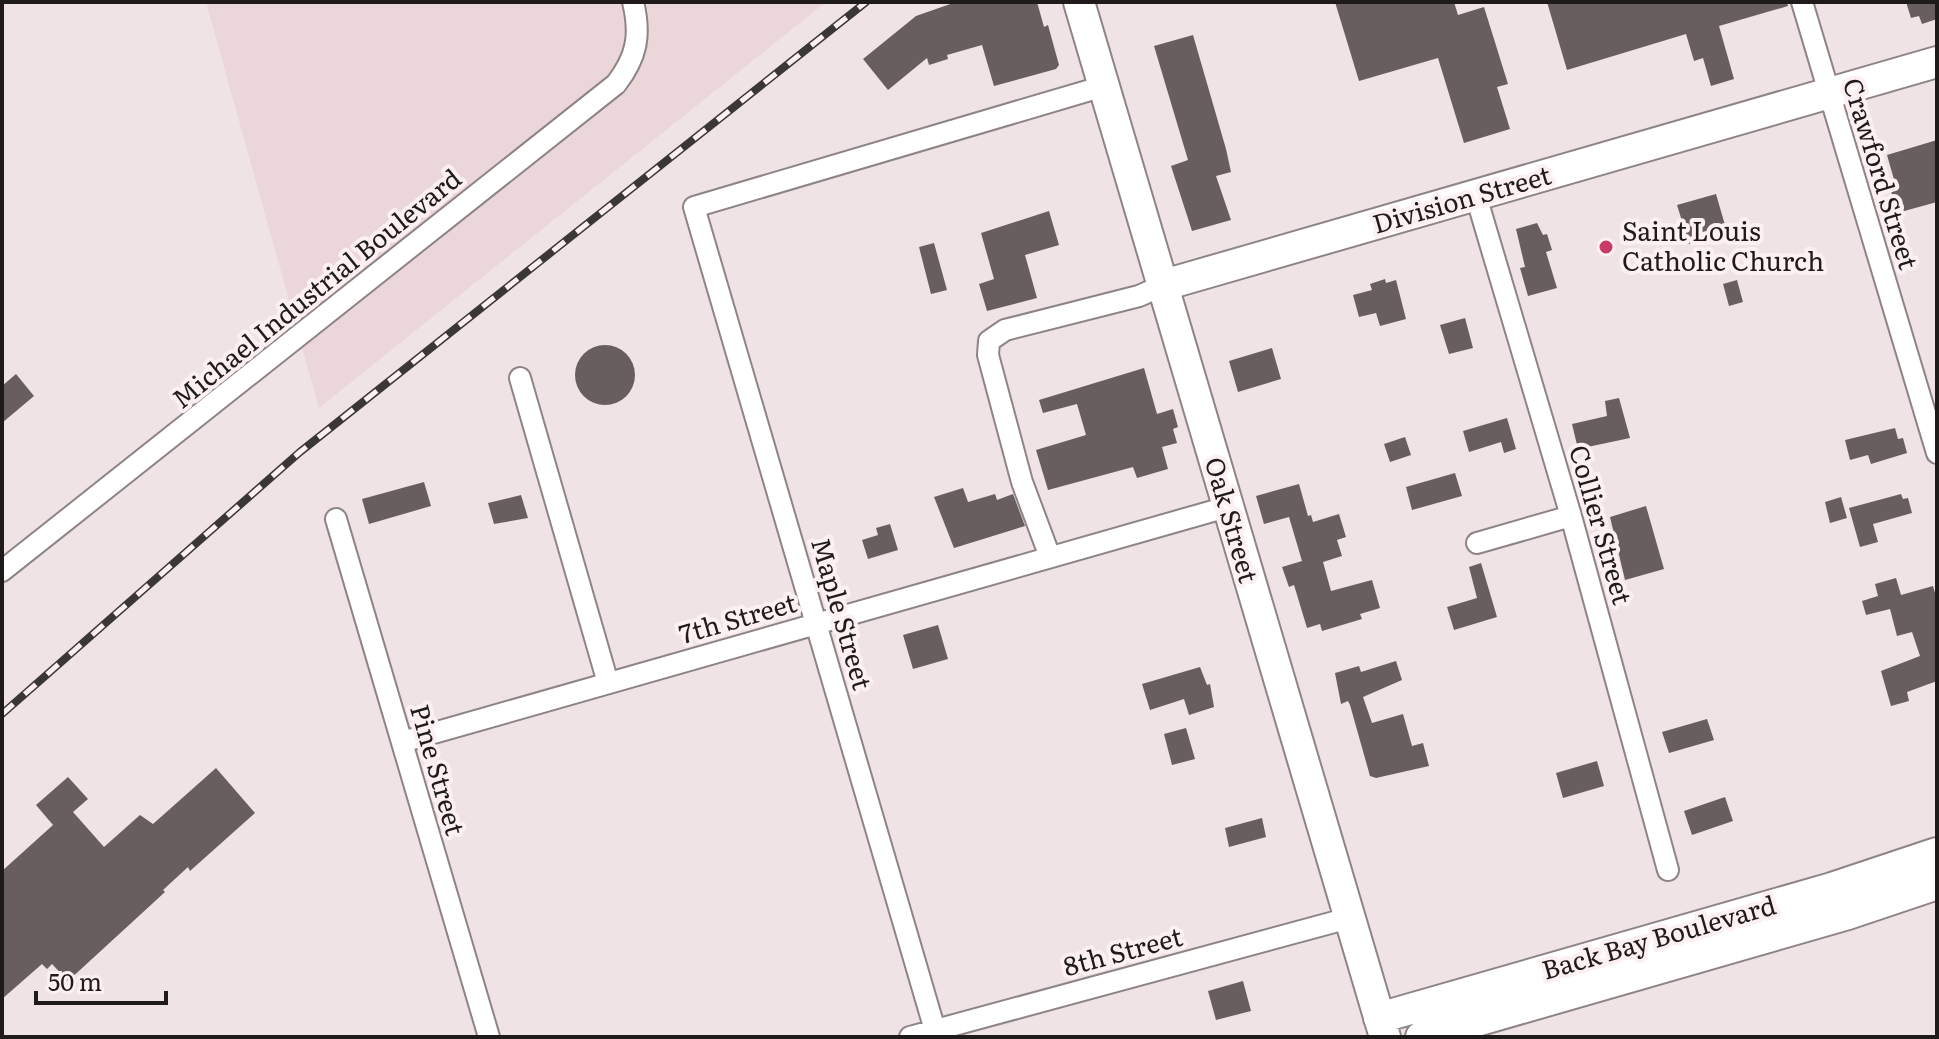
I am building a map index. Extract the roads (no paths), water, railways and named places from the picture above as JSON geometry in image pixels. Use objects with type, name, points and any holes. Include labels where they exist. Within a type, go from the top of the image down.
[{"type":"main road","name":"Oak Street","points":[[1079,2],[1382,1028]]},
{"type":"main road","name":"Division Street","points":[[1164,285],[1937,62]]},
{"type":"main road","name":"Back Bay Boulevard","points":[[1382,1028],[1937,853]]},
{"type":"main road","name":"Back Bay Boulevard","points":[[1421,1037],[1848,914],[1937,884]]},
{"type":"street","name":"Michael Industrial Boulevard","points":[[2,571],[616,84],[635,56],[638,29],[633,2]]},
{"type":"street","name":"Crawford Street","points":[[1802,2],[1937,453]]},
{"type":"street","name":"Maple Street","points":[[936,1034],[694,207],[1104,86]]},
{"type":"street","name":"Collier Street","points":[[1476,196],[1571,516],[1668,870]]},
{"type":"street","name":"Division Street","points":[[1050,557],[1022,482],[988,355],[989,341],[1005,330],[1139,296],[1164,285]]},
{"type":"street","points":[[520,378],[608,683]]},
{"type":"street","name":"7th Street","points":[[402,742],[1227,507]]},
{"type":"street","points":[[1477,543],[1571,516]]},
{"type":"street","name":"Pine Street","points":[[336,519],[489,1037]]},
{"type":"street","name":"8th Street","points":[[910,1037],[936,1034],[1349,918]]},
{"type":"railway","points":[[2,714],[300,452],[866,2]]},
{"type":"place","name":"Saint Louis Catholic Church","points":[[1606,247]]}]
